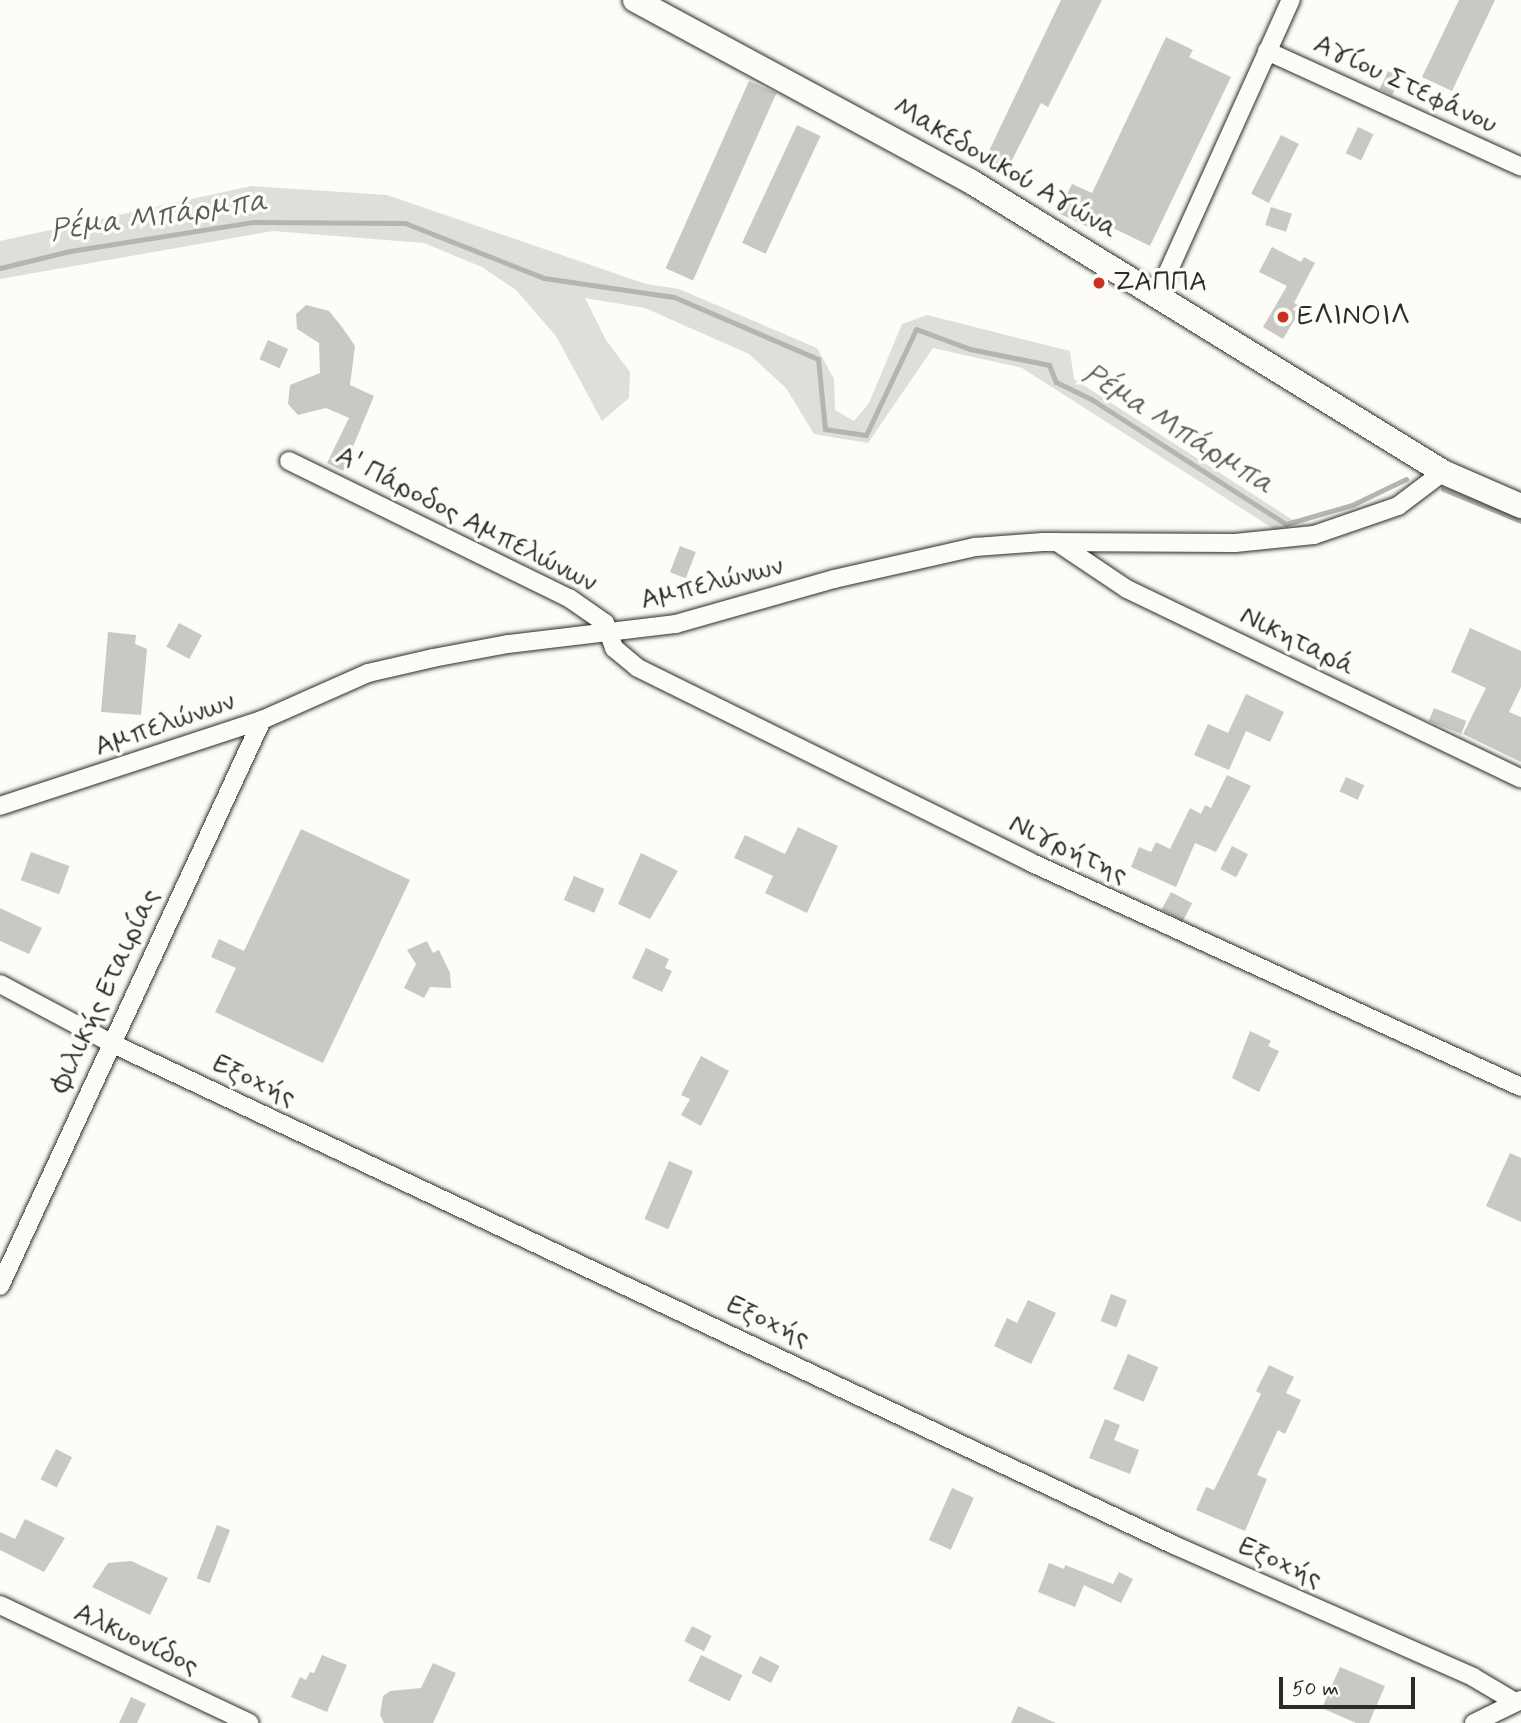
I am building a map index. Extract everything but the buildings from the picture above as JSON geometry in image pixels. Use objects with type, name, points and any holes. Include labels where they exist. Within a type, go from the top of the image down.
[{"type":"main road","name":"Μακεδονικού Αγώνα","points":[[635,0],[959,174],[1158,294],[1443,472],[1521,506]]},
{"type":"street","points":[[1158,294],[1291,0]]},
{"type":"street","name":"Αγίου Στεφάνου","points":[[1267,51],[1521,167]]},
{"type":"street","name":"Α' Πάροδος Αμπελώνων","points":[[289,461],[569,598],[596,615],[610,635]]},
{"type":"street","name":"Αμπελώνων","points":[[5,800],[262,720],[368,673],[508,644],[610,635],[676,624],[905,561],[975,547],[1057,541],[1235,543],[1314,534],[1398,506],[1443,472]]},
{"type":"street","name":"Νικηταρά","points":[[1057,541],[1127,589],[1521,779]]},
{"type":"street","name":"Νιγρήτης","points":[[610,635],[620,656],[650,674],[1030,862],[1521,1087]]},
{"type":"street","name":"Φιλικής Εταιρίας","points":[[0,1286],[262,720]]},
{"type":"street","name":"Εξοχής","points":[[0,984],[111,1044],[1174,1545],[1473,1677],[1518,1701]]},
{"type":"street","name":"Αλκυονίδος","points":[[0,1605],[250,1723]]},
{"type":"street","points":[[1474,1723],[1518,1701]]},
{"type":"shaded area","points":[[251,186],[387,195],[646,284],[679,289],[817,348],[834,379],[835,410],[854,421],[869,403],[902,324],[927,315],[1070,351],[1074,379],[1296,522],[1277,531],[1022,368],[933,348],[868,443],[814,434],[786,388],[749,354],[645,308],[585,298],[606,340],[630,372],[629,398],[602,421],[556,336],[516,290],[482,267],[424,243],[273,231],[0,279],[0,241]]},
{"type":"waterway","name":"Ρέμα Μπάρμπα","points":[[0,268],[70,251],[254,222],[405,223],[544,278],[674,297],[818,359],[825,429],[866,435],[916,329],[970,349],[1049,365],[1056,382],[1091,399],[1286,524],[1352,505],[1406,479]]},
{"type":"waterway","name":"Ρέμα Μπάρμπα","points":[[1443,489],[1521,521]]},
{"type":"place","name":"ΖΑΠΠΑ","points":[[1099,283]]},
{"type":"place","name":"ΕΛΙΝΟΙΛ","points":[[1283,317]]}]
